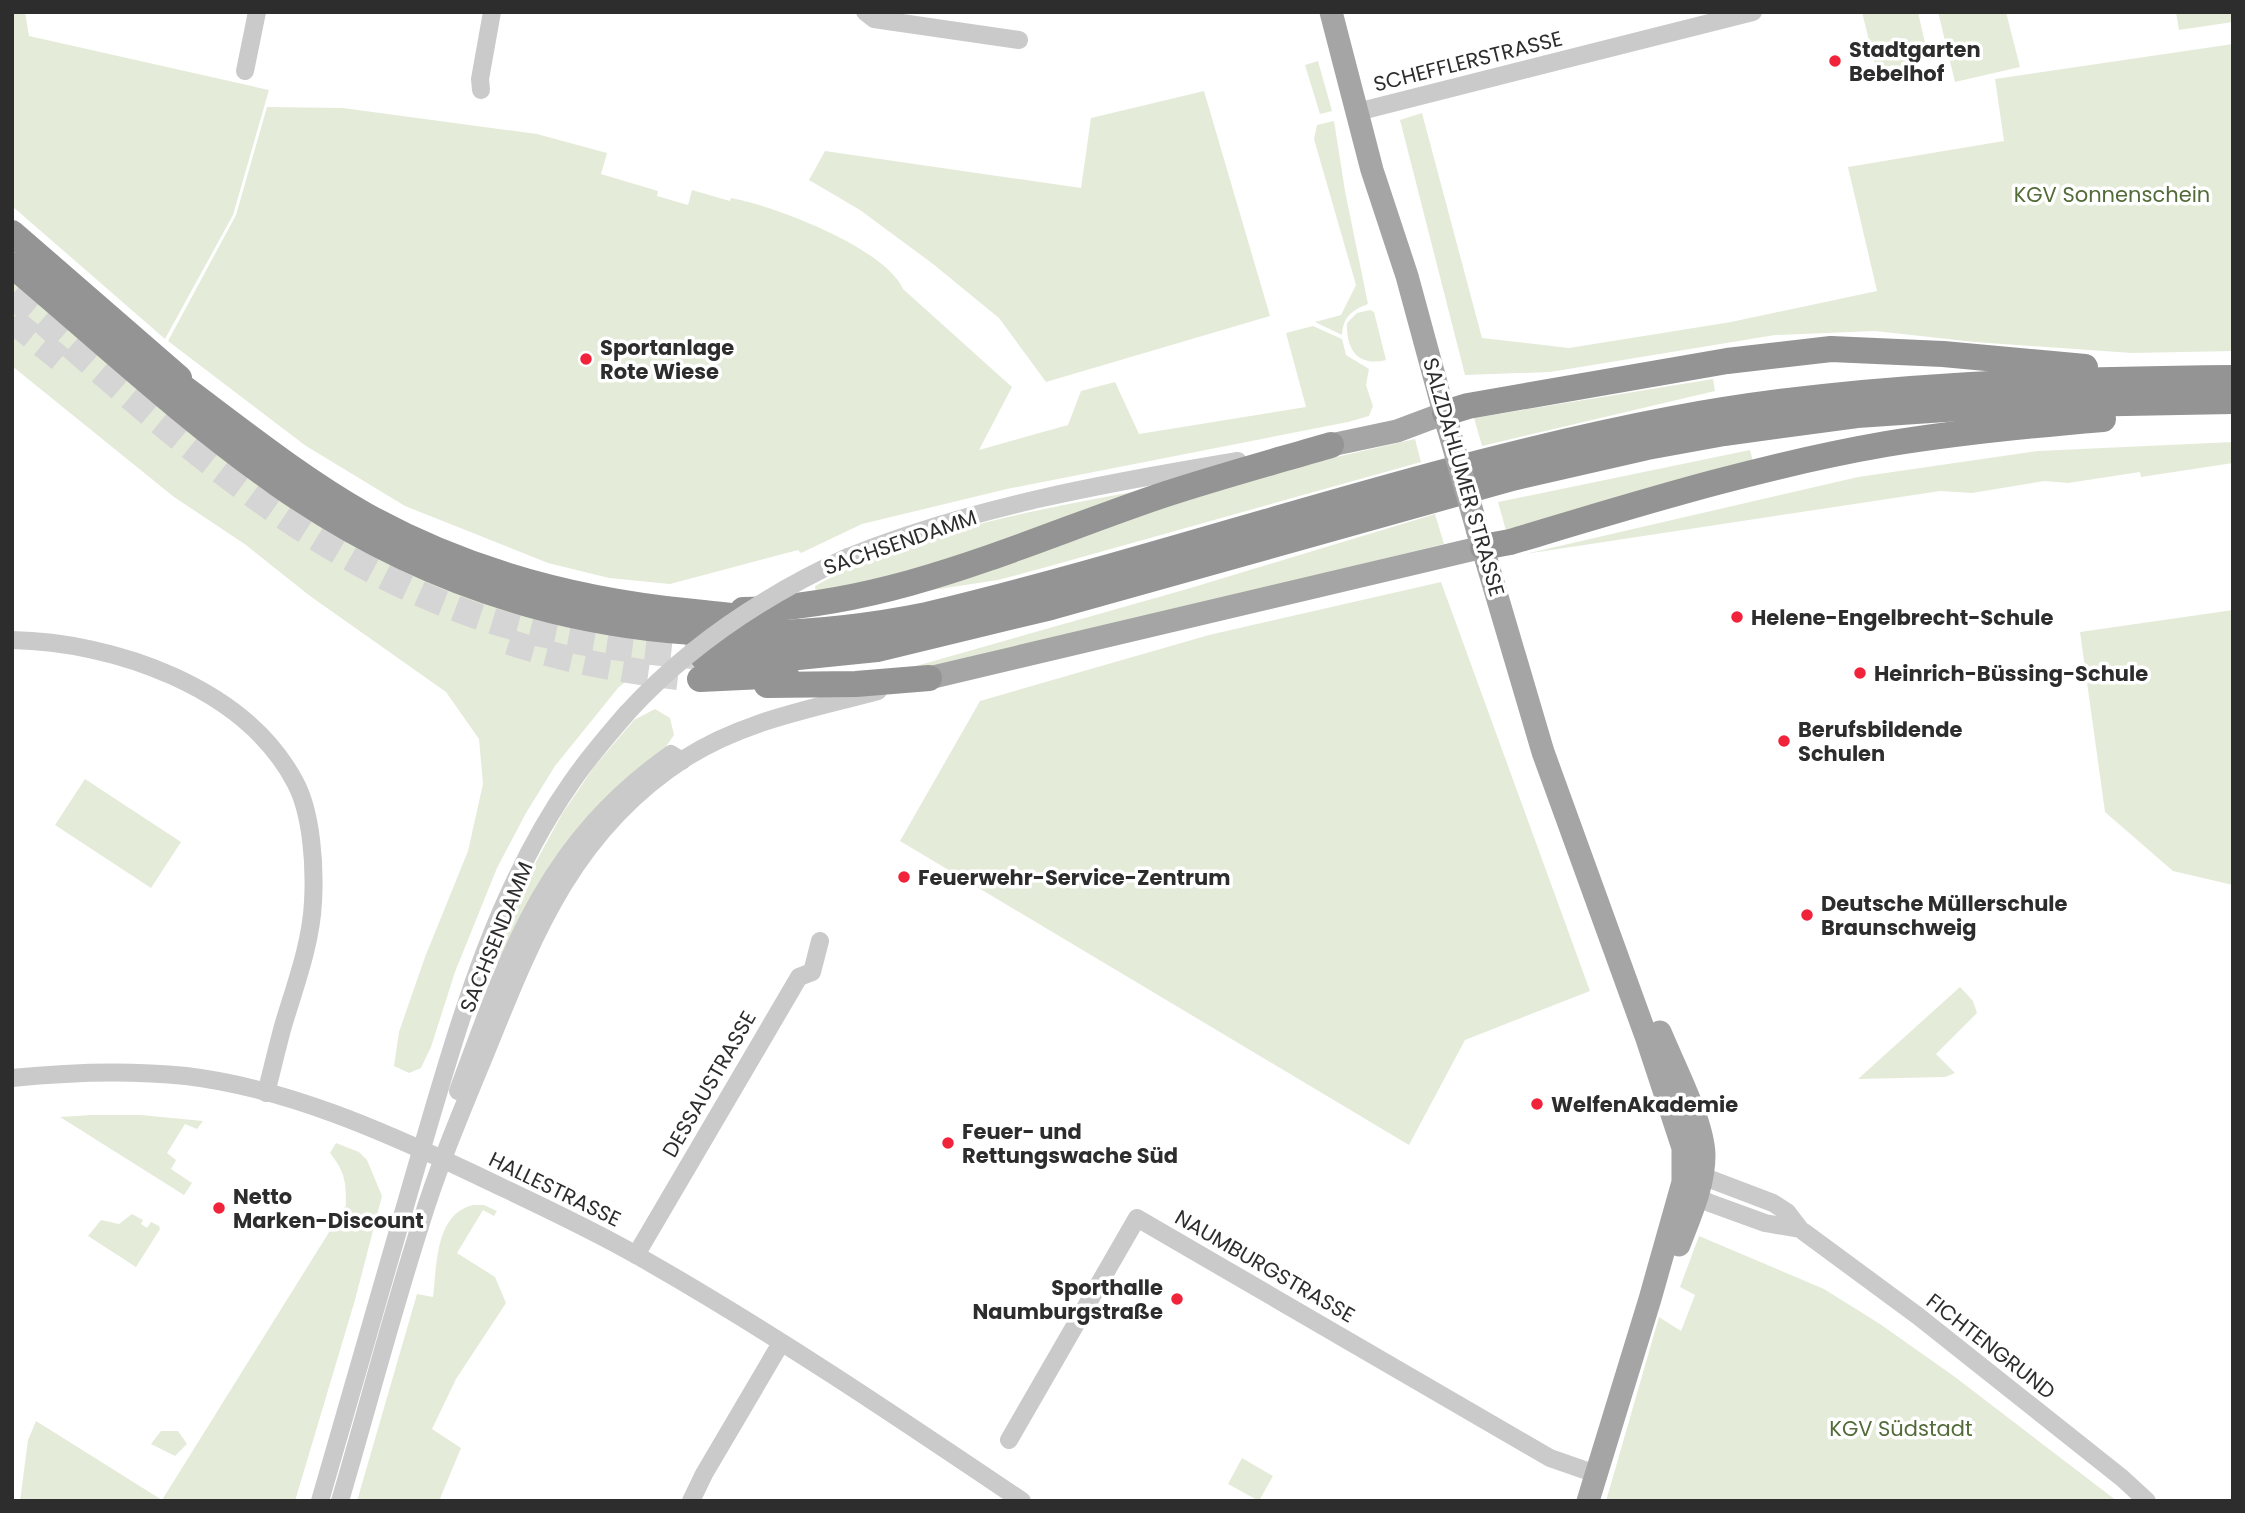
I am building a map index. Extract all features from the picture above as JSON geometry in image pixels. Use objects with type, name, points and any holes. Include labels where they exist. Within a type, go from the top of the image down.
[{"type":"highway","points":[[12,233],[222,416]]},
{"type":"highway","points":[[12,265],[240,456],[301,500],[380,546],[471,586],[525,603],[653,630],[733,635],[791,634],[895,622],[1029,589],[1493,459],[1674,418],[1835,395],[1964,384],[2174,379]]},
{"type":"highway","points":[[39,288],[90,317],[285,464],[335,497],[391,529],[433,548],[533,584],[587,598],[643,607],[759,618],[809,618],[1029,589]]},
{"type":"highway","points":[[1446,420],[1468,406],[1727,361],[1831,349],[1943,354],[2076,366],[2174,379],[2229,393]]},
{"type":"highway","points":[[1481,540],[1510,542],[1697,487],[1885,444],[1997,428],[2158,414],[2229,393]]},
{"type":"highway","points":[[929,678],[804,686],[754,685],[694,671],[831,672],[892,663],[1006,633],[1051,607],[1512,478],[1724,432],[1857,415],[2229,393]]},
{"type":"highway","points":[[693,612],[785,609],[903,587],[1159,497],[1331,445]]},
{"type":"main road","name":"SALZDAHLUMER STRASSE","points":[[1331,12],[1372,170],[1421,323],[1446,420],[1543,752],[1681,1136],[1685,1164],[1694,1185],[1650,1299],[1588,1501]]},
{"type":"main road","name":"SACHSENDAMM","points":[[1331,445],[1446,420]]},
{"type":"main road","name":"SACHSENDAMM","points":[[929,678],[1481,540]]},
{"type":"street","points":[[245,71],[257,12]]},
{"type":"street","points":[[481,90],[480,79],[492,12]]},
{"type":"street","points":[[865,12],[874,19],[1019,40]]},
{"type":"street","name":"SCHEFFLERSTRASSE","points":[[1357,112],[1753,12]]},
{"type":"street","name":"SACHSENDAMM","points":[[320,1501],[422,1149],[476,977],[515,881],[570,784],[597,747],[627,713],[681,660],[726,626],[788,587],[848,557],[943,523],[1012,505],[1144,477],[1331,445]]},
{"type":"street","points":[[12,640],[52,644],[124,658],[161,671],[194,687],[225,705],[248,723],[283,762],[296,783],[303,803],[313,856],[313,903],[304,954],[265,1093]]},
{"type":"street","name":"SACHSENDAMM","points":[[340,1501],[417,1234],[443,1159],[529,947],[559,889],[585,851],[608,824],[682,761],[713,743],[764,722],[929,678]]},
{"type":"street","name":"SACHSENDAMM","points":[[422,1149],[433,1141],[447,1118],[516,941],[531,910],[565,857],[599,815],[650,769],[671,754],[682,761]]},
{"type":"street","name":"DESSAUSTRASSE","points":[[636,1255],[799,977],[812,972],[820,941]]},
{"type":"street","name":"HALLESTRASSE","points":[[12,1078],[50,1074],[189,1076],[265,1093],[329,1113],[422,1149],[535,1202],[636,1255],[781,1343],[1022,1501]]},
{"type":"street","points":[[1694,1185],[1773,1203],[1787,1212],[1800,1229],[1765,1223],[1694,1185]]},
{"type":"street","name":"NAUMBURGSTRASSE","points":[[1009,1440],[1137,1218],[1550,1458],[1596,1474]]},
{"type":"street","name":"FICHTENGRUND","points":[[1804,1232],[1917,1316],[2122,1478],[2147,1501]]},
{"type":"street","points":[[691,1501],[781,1343]]},
{"type":"green space","points":[[12,12],[25,12],[29,36],[269,90],[233,215],[165,339],[12,206]]},
{"type":"green space","points":[[1862,12],[1918,12],[1927,52],[1898,85],[1894,65],[1876,69]]},
{"type":"green space","points":[[1938,12],[2006,12],[2020,67],[1955,82]]},
{"type":"green space","points":[[2176,12],[2233,12],[2233,22],[2179,30]]},
{"type":"green space","name":"KGV Sonnenschein","points":[[2233,44],[2233,351],[2132,353],[1975,342],[1875,331],[1775,335],[1550,372],[1465,375],[1400,120],[1422,113],[1482,338],[1569,348],[1731,322],[1877,291],[1848,167],[2004,141],[1995,79]]},
{"type":"green space","points":[[1318,61],[1332,111],[1320,114],[1305,65]]},
{"type":"green space","points":[[1204,91],[1270,316],[1046,382],[999,318],[933,264],[860,210],[809,180],[825,151],[1081,188],[1091,118]]},
{"type":"green space","name":"Sportanlage Rote Wiese","points":[[267,107],[343,108],[537,134],[607,153],[601,174],[658,191],[657,196],[688,205],[692,190],[730,201],[731,198],[774,210],[827,231],[875,259],[892,274],[903,289],[1012,387],[979,450],[1068,425],[1081,391],[1115,382],[1139,434],[1306,407],[1286,333],[1313,326],[1342,339],[1346,355],[1369,369],[1366,385],[1373,406],[1369,416],[1348,422],[1007,489],[862,524],[801,553],[798,550],[670,584],[609,578],[548,563],[405,506],[306,446],[168,341],[236,215]]},
{"type":"green space","points":[[1334,121],[1368,304],[1349,315],[1342,335],[1315,322],[1341,315],[1356,285],[1314,139],[1317,125]]},
{"type":"green space","points":[[12,278],[180,422],[672,642],[618,688],[555,766],[526,813],[497,868],[455,972],[431,1047],[421,1068],[409,1073],[394,1066],[399,1032],[425,957],[468,851],[483,784],[479,739],[446,692],[310,596],[246,545],[174,497],[12,366]]},
{"type":"green space","points":[[1370,310],[1374,312],[1386,360],[1376,362],[1361,358],[1349,341],[1347,323],[1357,313]]},
{"type":"green space","points":[[1713,379],[1715,391],[1482,446],[1474,418]]},
{"type":"green space","points":[[1415,439],[1421,462],[998,580],[926,591],[1249,477]]},
{"type":"green space","points":[[2233,442],[2233,463],[2141,477],[2140,472],[2068,483],[2044,481],[1972,493],[1940,491],[1525,554],[1858,477],[2038,451]]},
{"type":"green space","points":[[1750,450],[1753,462],[1506,531],[1498,502]]},
{"type":"green space","points":[[1175,484],[952,561],[816,594],[815,586],[857,565],[945,533],[990,521]]},
{"type":"green space","points":[[1435,514],[1444,544],[1031,645],[943,665],[902,670],[1194,587]]},
{"type":"green space","points":[[1441,582],[1590,991],[1465,1040],[1409,1145],[900,841],[980,701],[1209,635]]},
{"type":"green space","points":[[2233,610],[2233,885],[2173,871],[2105,812],[2080,632]]},
{"type":"green space","points":[[655,709],[670,718],[674,735],[520,922],[485,985],[503,929],[562,814],[594,767],[634,720]]},
{"type":"green space","points":[[85,779],[181,842],[151,888],[55,825]]},
{"type":"green space","points":[[1960,987],[1973,1001],[1977,1013],[1936,1054],[1955,1073],[1945,1077],[1858,1079]]},
{"type":"green space","points":[[141,1115],[203,1121],[197,1129],[185,1124],[167,1153],[176,1160],[171,1169],[192,1183],[184,1195],[60,1117]]},
{"type":"green space","points":[[336,1143],[359,1152],[367,1160],[382,1196],[355,1300],[295,1501],[20,1501],[28,1440],[36,1421],[162,1500],[346,1205],[344,1177],[330,1153]]},
{"type":"green space","points":[[473,1205],[484,1205],[497,1211],[494,1216],[483,1210],[457,1253],[495,1277],[506,1303],[456,1379],[432,1429],[461,1448],[439,1501],[357,1501],[417,1294],[433,1297],[437,1256],[445,1230],[451,1219],[461,1210]]},
{"type":"green space","points":[[132,1214],[143,1220],[141,1224],[147,1228],[151,1222],[160,1229],[136,1267],[88,1236],[101,1220],[119,1224]]},
{"type":"green space","name":"KGV Südstadt","points":[[1699,1236],[1824,1289],[1880,1324],[1955,1377],[2117,1501],[1606,1501],[1659,1317],[1681,1331],[1695,1295],[1680,1287]]},
{"type":"green space","points":[[161,1431],[178,1431],[187,1444],[175,1456],[151,1444]]},
{"type":"green space","points":[[1242,1458],[1273,1476],[1259,1501],[1228,1484]]},
{"type":"tunnel","points":[[12,295],[115,385],[222,472],[278,513],[336,550],[397,583],[460,610],[519,629],[610,647],[703,657]]},
{"type":"tunnel","points":[[12,320],[60,359]]},
{"type":"tunnel","points":[[509,642],[592,664],[678,677]]},
{"type":"place","name":"Stadtgarten Bebelhof","points":[[1835,61]]},
{"type":"place","name":"Sportanlage Rote Wiese","points":[[586,359]]},
{"type":"place","name":"Helene-Engelbrecht-Schule","points":[[1737,617]]},
{"type":"place","name":"Heinrich-Büssing-Schule","points":[[1860,673]]},
{"type":"place","name":"Berufsbildende Schulen","points":[[1784,741]]},
{"type":"place","name":"Feuerwehr-Service-Zentrum","points":[[904,877]]},
{"type":"place","name":"Deutsche Müllerschule Braunschweig","points":[[1807,915]]},
{"type":"place","name":"WelfenAkademie","points":[[1537,1104]]},
{"type":"place","name":"Feuer- und Rettungswache Süd","points":[[948,1143]]},
{"type":"place","name":"Netto Marken-Discount","points":[[219,1208]]},
{"type":"place","name":"Sporthalle Naumburgstraße","points":[[1177,1299]]}]
